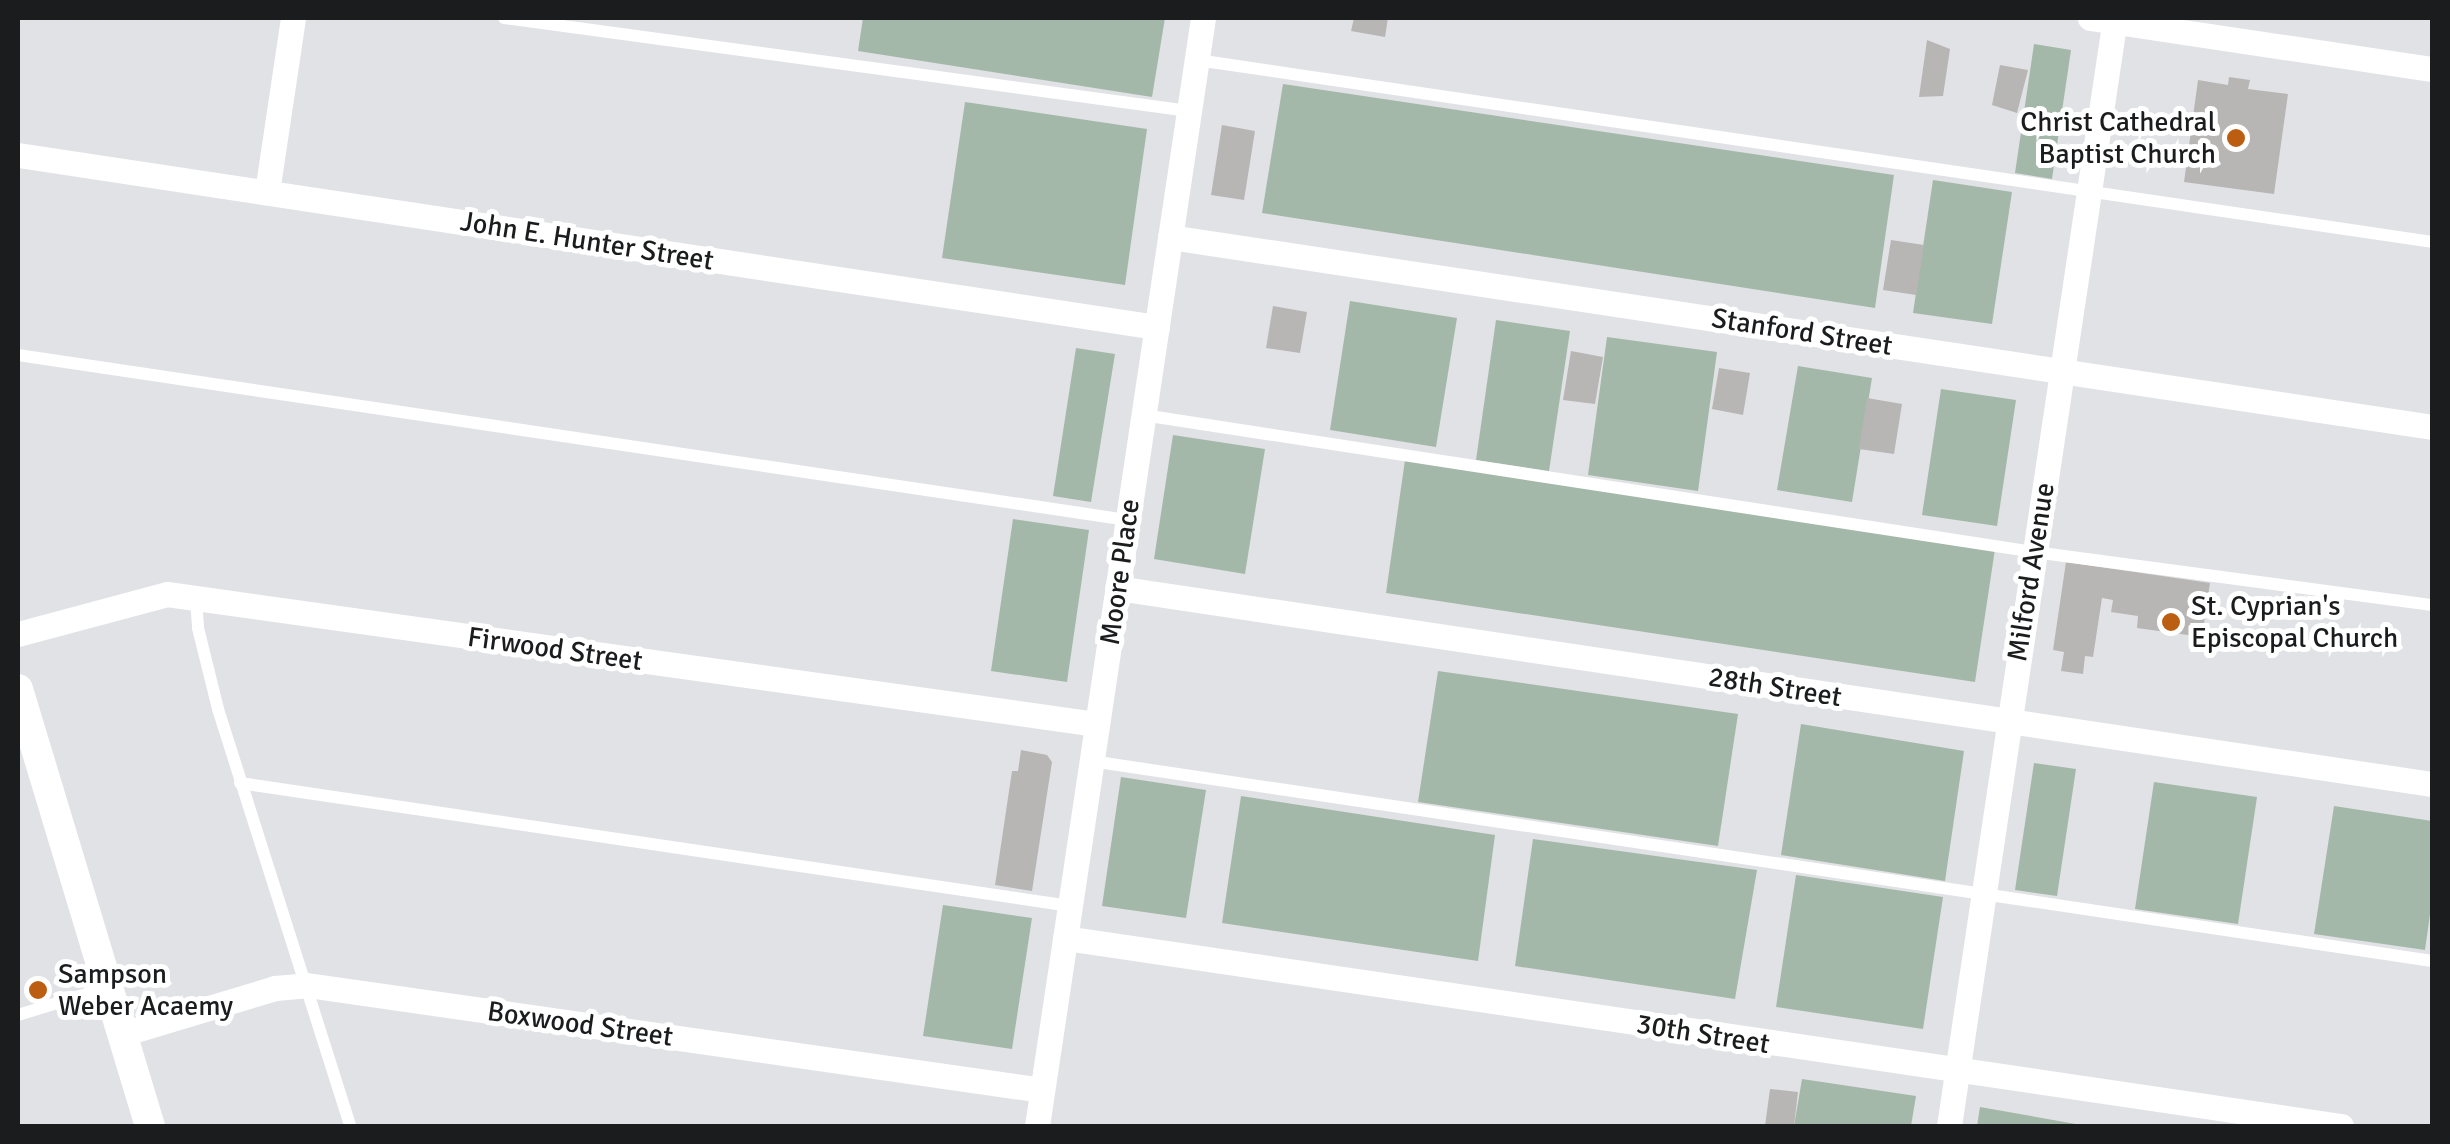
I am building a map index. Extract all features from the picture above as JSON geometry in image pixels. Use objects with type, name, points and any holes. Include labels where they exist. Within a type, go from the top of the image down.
[{"type":"street","points":[[267,192],[293,18]]},
{"type":"street","name":"Moore Place","points":[[1037,1126],[1204,18]]},
{"type":"street","points":[[2106,19],[2432,69]]},
{"type":"street","name":"Milford Avenue","points":[[1949,1126],[2090,189],[2106,19]]},
{"type":"street","name":"John E. Hunter Street","points":[[18,155],[1156,327]]},
{"type":"street","name":"Stanford Street","points":[[1170,237],[2432,428]]},
{"type":"street","name":"28th Street","points":[[1117,588],[2432,784]]},
{"type":"street","name":"Firwood Street","points":[[18,634],[147,596],[196,598],[1097,724]]},
{"type":"street","points":[[18,689],[150,1126]]},
{"type":"street","name":"30th Street","points":[[1066,938],[2342,1126]]},
{"type":"street","name":"Boxwood Street","points":[[122,1034],[275,988],[307,986],[1042,1090]]},
{"type":"lane","points":[[504,18],[1190,112]]},
{"type":"lane","points":[[1197,60],[2432,242]]},
{"type":"lane","points":[[18,356],[1128,520]]},
{"type":"lane","points":[[1143,415],[2034,552],[2432,605]]},
{"type":"lane","points":[[196,598],[198,628],[240,782],[350,1126]]},
{"type":"lane","points":[[1092,761],[2432,961]]},
{"type":"lane","points":[[240,782],[1070,906]]},
{"type":"lane","points":[[18,1015],[108,987]]},
{"type":"green space","points":[[863,18],[1165,18],[1152,97],[858,51]]},
{"type":"green space","points":[[2034,44],[2071,50],[2052,179],[2015,173]]},
{"type":"green space","points":[[1283,84],[1894,175],[1875,308],[1262,213]]},
{"type":"green space","points":[[965,102],[1147,129],[1125,285],[942,258]]},
{"type":"green space","points":[[1933,180],[2012,192],[1992,324],[1913,313]]},
{"type":"green space","points":[[1350,301],[1457,318],[1436,447],[1330,430]]},
{"type":"green space","points":[[1496,320],[1570,331],[1549,471],[1476,460]]},
{"type":"green space","points":[[1607,337],[1717,352],[1698,491],[1588,475]]},
{"type":"green space","points":[[1076,348],[1115,354],[1091,502],[1053,496]]},
{"type":"green space","points":[[1798,366],[1872,378],[1852,502],[1777,490]]},
{"type":"green space","points":[[1941,389],[2016,400],[1997,526],[1922,515]]},
{"type":"green space","points":[[1173,435],[1265,449],[1245,574],[1154,559]]},
{"type":"green space","points":[[1405,460],[1995,549],[1975,682],[1386,593]]},
{"type":"green space","points":[[1013,519],[1089,530],[1067,682],[991,671]]},
{"type":"green space","points":[[1438,671],[1738,714],[1718,846],[1418,802]]},
{"type":"green space","points":[[1801,724],[1964,751],[1945,881],[1781,855]]},
{"type":"green space","points":[[2034,763],[2076,769],[2057,896],[2015,890]]},
{"type":"green space","points":[[1121,777],[1206,790],[1186,918],[1102,906]]},
{"type":"green space","points":[[2154,782],[2257,797],[2238,924],[2135,909]]},
{"type":"green space","points":[[1241,796],[1495,835],[1478,961],[1222,923]]},
{"type":"green space","points":[[2334,806],[2432,821],[2432,900],[2425,950],[2314,934]]},
{"type":"green space","points":[[1533,839],[1757,870],[1735,999],[1515,966]]},
{"type":"green space","points":[[1796,875],[1943,897],[1923,1029],[1776,1007]]},
{"type":"green space","points":[[943,905],[1032,918],[1012,1049],[923,1036]]},
{"type":"green space","points":[[1802,1079],[1916,1096],[1911,1126],[1794,1126]]},
{"type":"green space","points":[[1980,1107],[2087,1126],[1977,1126]]},
{"type":"building","points":[[1354,18],[1388,18],[1385,37],[1351,31]]},
{"type":"building","points":[[1927,40],[1950,49],[1943,96],[1919,97]]},
{"type":"building","points":[[2000,65],[2028,70],[2017,113],[1992,105]]},
{"type":"building","name":"Christ Cathedral Baptist Church","points":[[2229,77],[2250,80],[2248,89],[2288,94],[2274,194],[2184,182],[2198,80],[2228,85]]},
{"type":"building","points":[[1222,125],[1255,131],[1244,200],[1211,195]]},
{"type":"building","points":[[1891,240],[1924,245],[1916,295],[1883,290]]},
{"type":"building","points":[[1273,306],[1307,312],[1300,353],[1266,348]]},
{"type":"building","points":[[1571,351],[1603,357],[1595,404],[1563,400]]},
{"type":"building","points":[[1719,368],[1750,373],[1743,415],[1712,409]]},
{"type":"building","points":[[1867,398],[1902,404],[1894,454],[1859,449]]},
{"type":"building","name":"St. Cyprian's Episcopal Church","points":[[2066,562],[2210,583],[2202,637],[2137,628],[2138,616],[2111,612],[2113,600],[2102,598],[2093,657],[2085,656],[2083,674],[2061,671],[2064,652],[2053,650]]},
{"type":"building","points":[[1021,750],[1047,755],[1052,762],[1032,891],[995,885],[1012,771],[1018,771]]},
{"type":"building","points":[[1770,1089],[1798,1092],[1794,1126],[1765,1126]]},
{"type":"place","name":"Christ Cathedral Baptist Church","points":[[2236,138]]},
{"type":"place","name":"St. Cyprian's Episcopal Church","points":[[2171,622]]},
{"type":"place","name":"Sampson Weber Acaemy","points":[[38,990]]}]
